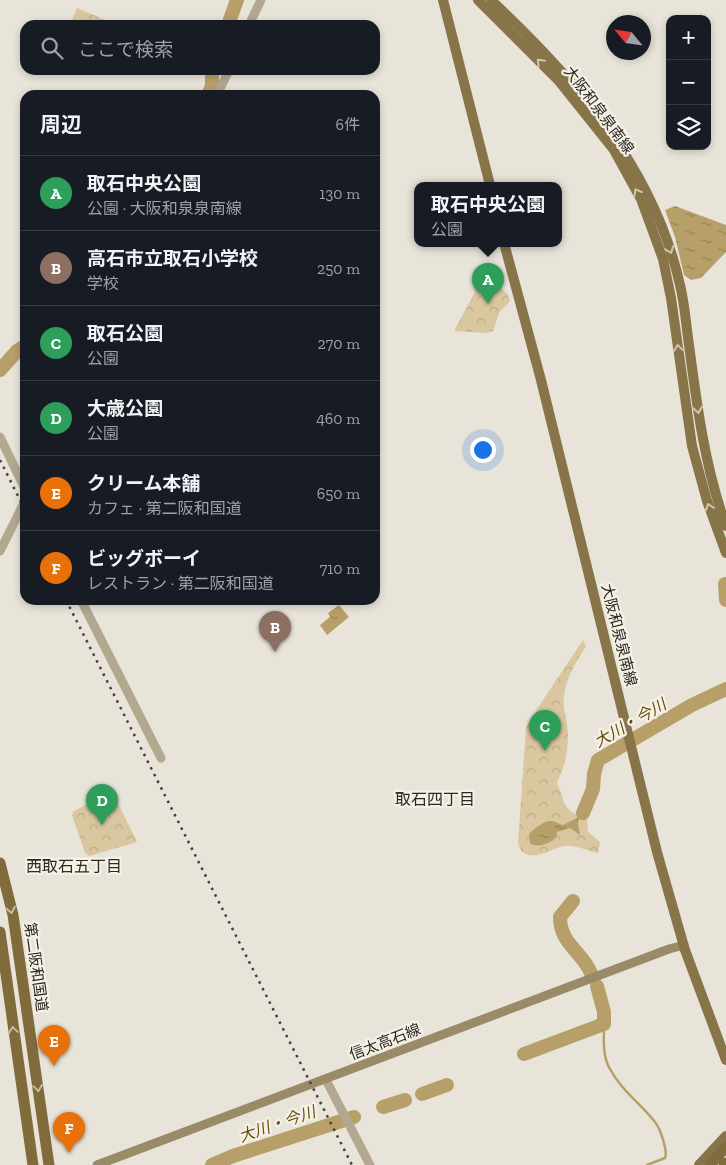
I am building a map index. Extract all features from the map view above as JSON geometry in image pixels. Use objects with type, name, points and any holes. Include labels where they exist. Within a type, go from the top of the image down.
[{"type":"highway","name":"第二阪和国道","points":[[0,863],[13,915],[49,1165]]},
{"type":"highway","name":"第二阪和国道","points":[[0,932],[32,1165]]},
{"type":"highway","points":[[710,1165],[726,1147]]},
{"type":"main road","points":[[443,0],[489,182]]},
{"type":"main road","name":"大阪和泉泉南線","points":[[478,0],[558,80],[614,150],[641,199],[663,260],[671,298],[692,446],[708,507],[726,553]]},
{"type":"main road","name":"大阪和泉泉南線","points":[[491,0],[565,73],[619,144],[649,194],[674,259],[681,286],[698,412],[711,480],[726,526]]},
{"type":"main road","name":"大阪和泉泉南線","points":[[505,247],[541,380],[652,834],[684,945],[726,1060]]},
{"type":"main road","name":"信太高石線","points":[[96,1165],[326,1080],[669,949],[684,945]]},
{"type":"main road","points":[[699,1165],[726,1136]]},
{"type":"street","points":[[251,20],[261,0]]},
{"type":"street","points":[[220,90],[227,75]]},
{"type":"street","points":[[0,437],[20,479]]},
{"type":"street","points":[[0,551],[20,512]]},
{"type":"street","points":[[84,605],[161,758]]},
{"type":"street","points":[[326,1080],[370,1165]]},
{"type":"green space","points":[[77,8],[106,20],[72,20]]},
{"type":"green space","points":[[484,275],[507,293],[510,301],[499,313],[493,331],[486,333],[454,331]]},
{"type":"green space","points":[[583,640],[586,646],[575,664],[565,688],[564,705],[568,729],[567,746],[564,765],[557,782],[565,805],[571,812],[587,818],[588,832],[600,842],[598,853],[578,847],[566,846],[538,855],[527,854],[521,851],[518,843],[526,728]]},
{"type":"green space","points":[[112,791],[137,842],[89,856],[85,853],[72,815],[74,811]]},
{"type":"water","points":[[675,206],[726,225],[726,252],[701,278],[691,280],[684,275],[675,237],[665,210]]},
{"type":"water","points":[[339,605],[349,617],[327,635],[320,625],[330,617],[328,613]]},
{"type":"water","points":[[579,817],[580,835],[570,828],[557,832],[556,838],[547,843],[533,845],[530,843],[529,834],[542,824],[554,821],[563,825]]},
{"type":"waterway","points":[[230,20],[237,0]]},
{"type":"waterway","points":[[210,90],[212,75]]},
{"type":"waterway","points":[[0,370],[20,349]]},
{"type":"waterway","name":"大川・今川","points":[[725,584],[726,600]]},
{"type":"waterway","name":"大川・今川","points":[[583,813],[593,789],[594,774],[598,760],[692,705],[726,689]]},
{"type":"waterway","name":"大川・今川","points":[[573,901],[560,917],[561,926],[567,941],[582,958],[591,973]]},
{"type":"waterway","name":"大川・今川","points":[[524,1054],[604,1024],[604,1012],[597,986]]},
{"type":"waterway","points":[[604,1024],[607,1064],[620,1084],[655,1122],[663,1140],[665,1158],[647,1165]]},
{"type":"waterway","name":"大川・今川","points":[[422,1094],[447,1085]]},
{"type":"waterway","name":"大川・今川","points":[[383,1107],[405,1100]]},
{"type":"waterway","name":"大川・今川","points":[[212,1165],[233,1156],[354,1117]]},
{"type":"railway","points":[[0,460],[20,500]]},
{"type":"railway","points":[[69,605],[352,1165]]},
{"type":"place","name":"取石中央公園","points":[[488,304]]},
{"type":"place","name":"高石市立取石小学校","points":[[275,652]]},
{"type":"place","name":"取石公園","points":[[545,751]]},
{"type":"place","name":"大歳公園","points":[[102,825]]},
{"type":"place","name":"クリーム本舗","points":[[54,1066]]},
{"type":"place","name":"ビッグボーイ","points":[[69,1153]]},
{"type":"district","name":"取石四丁目","points":[[435,799]]},
{"type":"district","name":"西取石五丁目","points":[[74,866]]}]
